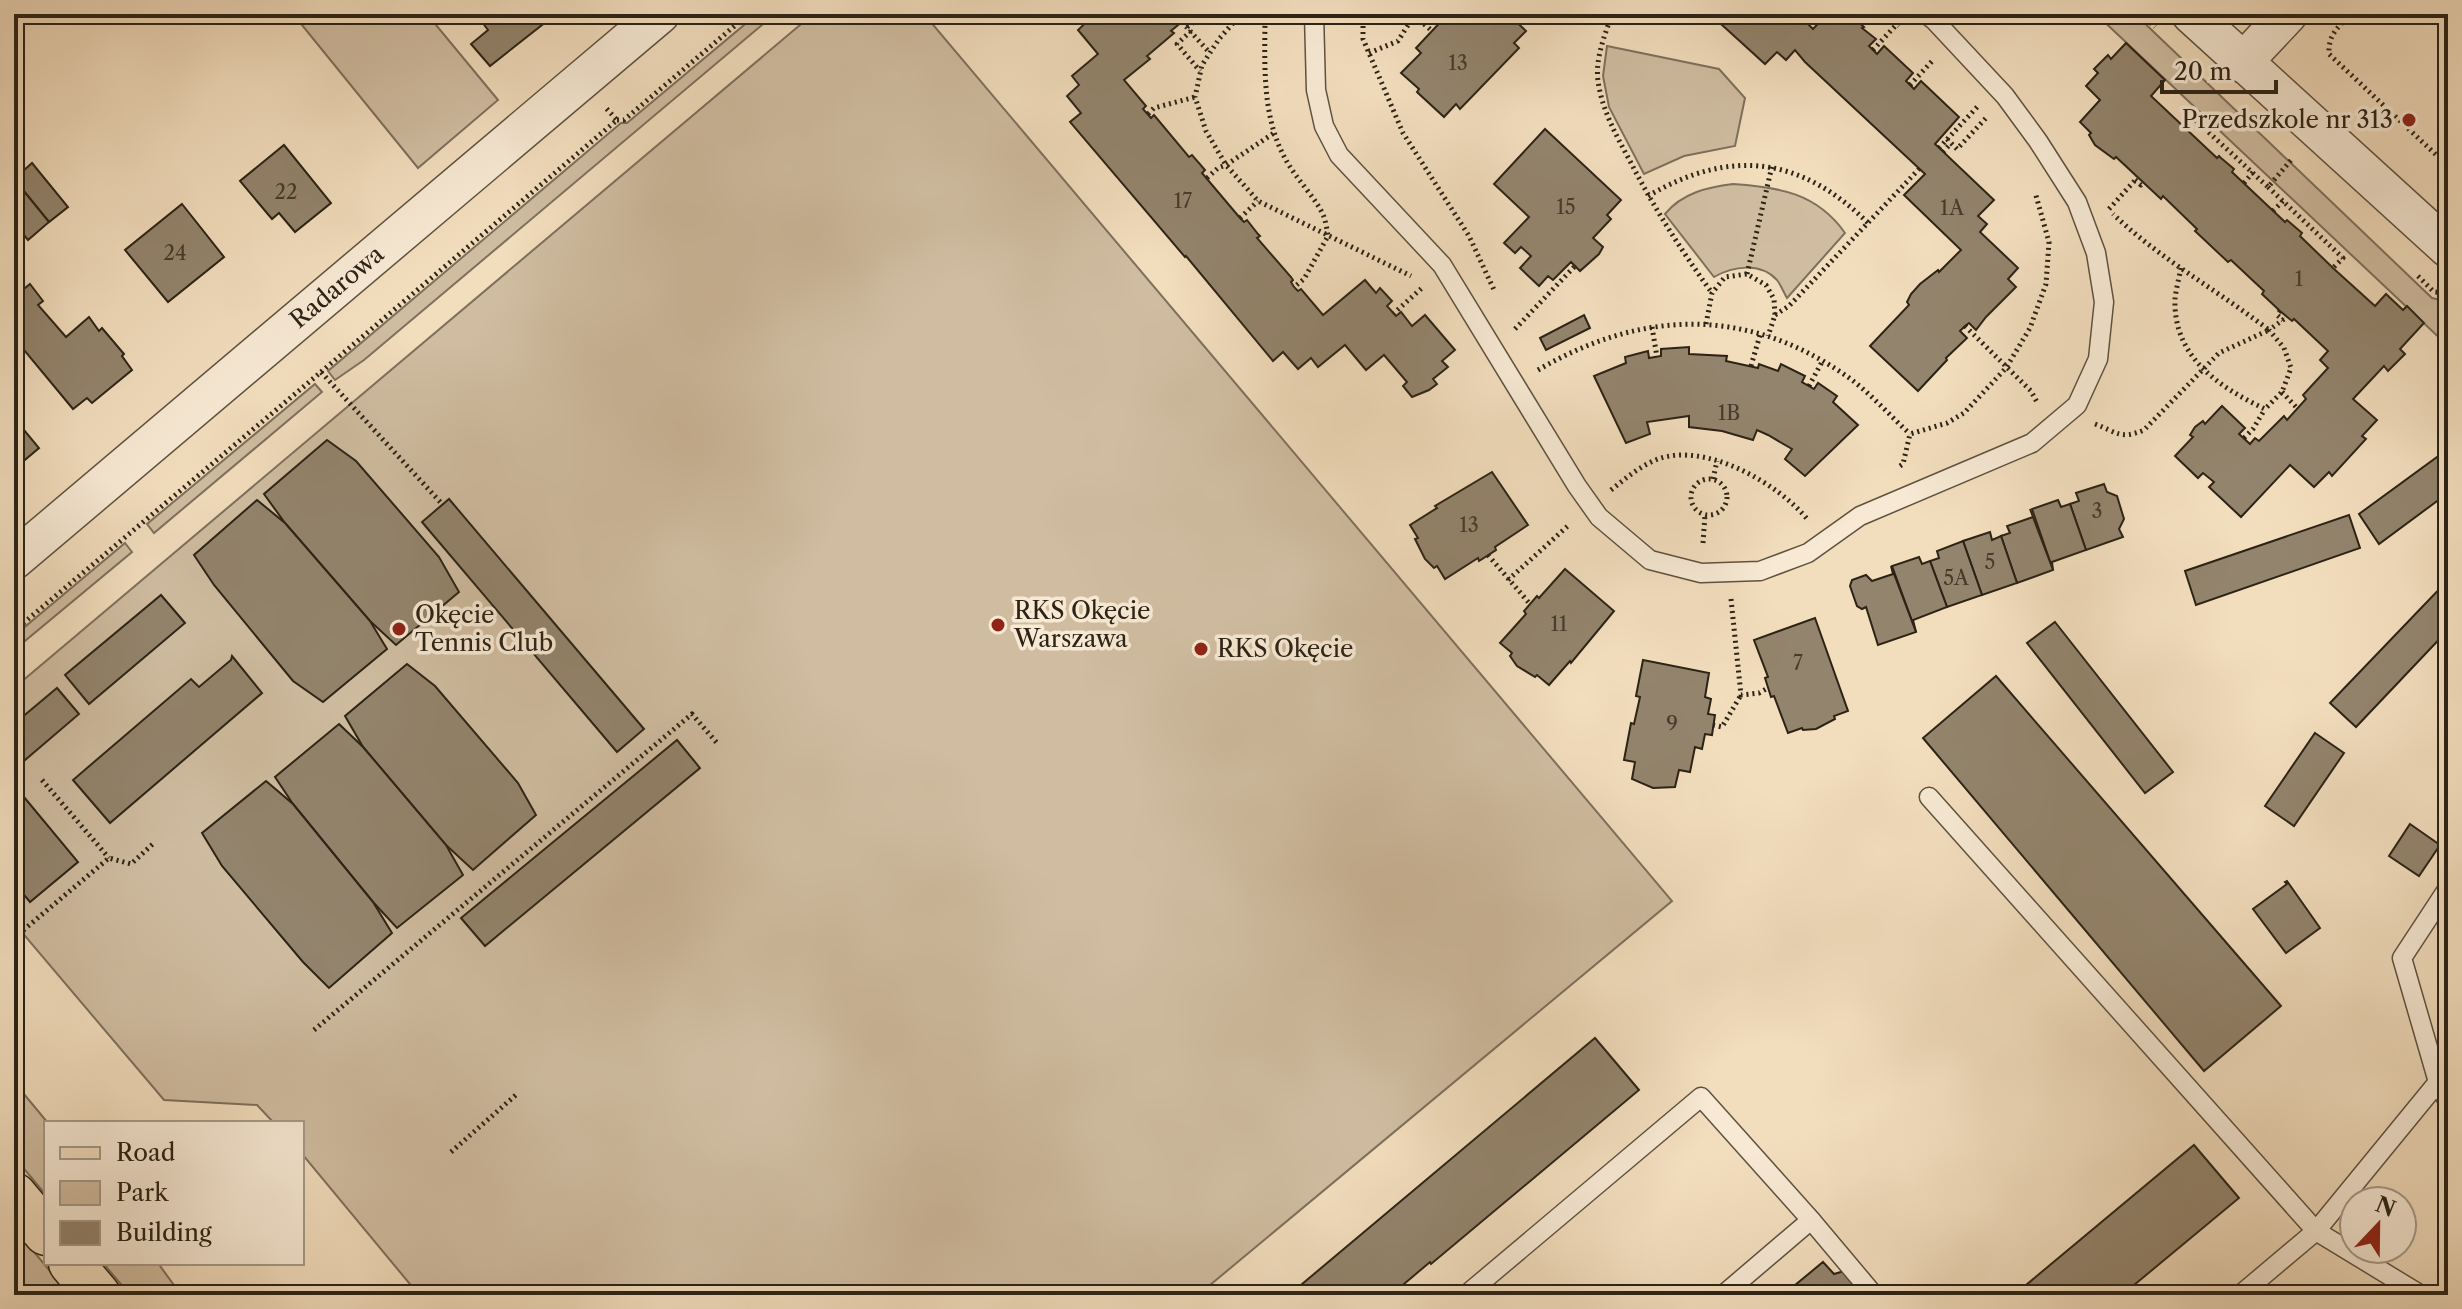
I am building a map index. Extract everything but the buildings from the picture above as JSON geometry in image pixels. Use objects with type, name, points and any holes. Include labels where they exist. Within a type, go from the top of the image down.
[{"type":"main road","points":[[14,1195],[44,1231]]},
{"type":"main road","points":[[73,1265],[98,1295]]},
{"type":"street","name":"Radarowa","points":[[14,560],[660,14]]},
{"type":"street","points":[[2191,14],[2448,248]]},
{"type":"street","points":[[2242,63],[2288,14]]},
{"type":"lane","points":[[1314,14],[1316,90],[1324,126],[1339,155],[1442,265],[1599,517],[1650,560],[1701,573],[1760,571],[1808,553],[1860,516],[2032,443],[2077,405],[2098,359],[2104,302],[2096,253],[2077,202],[2005,96],[1933,16]]},
{"type":"lane","points":[[1929,797],[2316,1231],[2421,1295]]},
{"type":"lane","points":[[2448,888],[2402,958],[2438,1082],[2448,1102]]},
{"type":"lane","points":[[2240,1295],[2316,1231],[2438,1082]]},
{"type":"lane","points":[[1466,1295],[1701,1097],[1874,1295]]},
{"type":"lane","points":[[1723,1295],[1811,1220]]},
{"type":"path","points":[[14,631],[617,120],[624,120],[738,23],[730,14]]},
{"type":"path","points":[[1241,14],[1209,52],[1200,71],[1195,97],[1206,131],[1226,165],[1258,201],[1412,276]]},
{"type":"path","points":[[1265,14],[1265,72],[1274,133],[1291,169],[1323,215],[1328,236],[1304,279],[1294,287]]},
{"type":"path","points":[[1363,14],[1363,39],[1403,133],[1469,236],[1501,304]]},
{"type":"path","points":[[1612,14],[1601,49],[1598,78],[1607,118],[1676,244],[1712,293]]},
{"type":"path","points":[[1885,14],[1909,34]]},
{"type":"path","points":[[2351,14],[2333,31],[2328,42],[2329,54],[2448,166]]},
{"type":"path","points":[[1369,53],[1398,41],[1415,15],[1432,31]]},
{"type":"path","points":[[1189,16],[1194,22],[1187,27],[1177,44],[1200,71]]},
{"type":"path","points":[[1873,50],[1897,24]]},
{"type":"path","points":[[1187,27],[1209,52]]},
{"type":"path","points":[[1928,50],[1944,67]]},
{"type":"path","points":[[1910,85],[1935,58]]},
{"type":"path","points":[[581,81],[617,120]]},
{"type":"path","points":[[1971,94],[1997,125]]},
{"type":"path","points":[[1148,114],[1154,108],[1195,97]]},
{"type":"path","points":[[1941,150],[1980,104]]},
{"type":"path","points":[[1949,141],[1957,149],[1989,114]]},
{"type":"path","points":[[2183,127],[2192,117],[2253,172],[2343,258],[2333,268]]},
{"type":"path","points":[[1207,178],[1274,133]]},
{"type":"path","points":[[2268,187],[2293,158]]},
{"type":"path","points":[[1648,196],[1673,182],[1703,171],[1731,165],[1772,166],[1825,188],[1869,224]]},
{"type":"path","points":[[1747,274],[1772,166]]},
{"type":"path","points":[[1775,315],[1789,306],[1920,168]]},
{"type":"path","points":[[2244,183],[2253,172]]},
{"type":"path","points":[[2109,210],[2136,178],[2141,185],[2144,182]]},
{"type":"path","points":[[1910,434],[1947,423],[1964,413],[2006,368],[2030,328],[2046,284],[2049,242],[2032,182]]},
{"type":"path","points":[[1240,218],[1258,201]]},
{"type":"path","points":[[2099,201],[2141,241],[2226,297],[2269,330],[2284,348],[2291,368],[2282,392],[2244,438]]},
{"type":"path","points":[[2273,211],[2283,201]]},
{"type":"path","points":[[1507,317],[1513,331],[1575,266]]},
{"type":"path","points":[[2181,268],[2175,300],[2179,333],[2193,359],[2231,392],[2265,409]]},
{"type":"path","points":[[1706,324],[1712,293],[1725,277],[1747,274],[1766,285],[1774,299],[1775,315],[1768,336]]},
{"type":"path","points":[[1393,314],[1426,283],[1435,293]]},
{"type":"path","points":[[2088,426],[2096,423],[2115,433],[2130,435],[2144,430],[2219,353],[2269,330],[2285,318],[2277,315],[2280,311]]},
{"type":"path","points":[[1529,358],[1537,371],[1570,352],[1605,338],[1652,327],[1706,324],[1768,336],[1810,353],[1845,374],[1910,434]]},
{"type":"path","points":[[1965,326],[2031,391],[2049,429]]},
{"type":"path","points":[[1652,327],[1657,357]]},
{"type":"path","points":[[1751,366],[1760,335]]},
{"type":"path","points":[[1809,386],[1823,360]]},
{"type":"path","points":[[321,372],[443,505]]},
{"type":"path","points":[[2282,392],[2297,408]]},
{"type":"path","points":[[1890,472],[1903,464],[1910,434]]},
{"type":"path","points":[[1611,491],[1634,471],[1660,459],[1689,455],[1717,460],[1748,474],[1796,506],[1810,522],[1798,528]]},
{"type":"path","points":[[1713,479],[1717,460]]},
{"type":"path","points":[[1602,477],[1619,501]]},
{"type":"path","points":[[1713,479],[1723,485],[1727,495],[1725,506],[1717,514],[1705,515],[1696,509],[1691,499],[1693,488],[1702,480],[1713,479]]},
{"type":"path","points":[[1703,543],[1705,515]]},
{"type":"path","points":[[1508,580],[1579,516]]},
{"type":"path","points":[[1690,540],[1716,544]]},
{"type":"path","points":[[1488,555],[1530,604]]},
{"type":"path","points":[[1713,725],[1722,727],[1741,695],[1731,590]]},
{"type":"path","points":[[1741,695],[1759,693],[1768,688]]},
{"type":"path","points":[[314,1030],[692,714],[717,743]]},
{"type":"path","points":[[42,780],[109,858],[131,864],[155,842]]},
{"type":"path","points":[[14,938],[109,858]]},
{"type":"path","points":[[451,1152],[517,1094]]},
{"type":"green space","points":[[293,14],[427,14],[498,100],[418,168]]},
{"type":"green space","points":[[736,14],[775,14],[364,360],[335,380],[328,371],[621,123],[627,123],[744,25]]},
{"type":"green space","name":"RKS Okęcie Warszawa","points":[[813,14],[924,14],[1672,901],[1198,1295],[419,1295],[304,1156],[304,1121],[272,1121],[257,1105],[164,1100],[14,923],[14,688]]},
{"type":"green space","points":[[2096,14],[2135,14],[2432,298],[2448,302],[2448,346]]},
{"type":"green space","points":[[1607,46],[1719,69],[1745,98],[1735,146],[1684,156],[1644,174],[1609,107],[1603,76]]},
{"type":"green space","points":[[1733,184],[1766,187],[1796,195],[1822,209],[1845,233],[1787,298],[1777,280],[1763,270],[1738,268],[1714,277],[1665,214],[1679,201],[1696,192]]},
{"type":"green space","points":[[315,384],[322,392],[154,533],[147,524]]},
{"type":"green space","points":[[125,543],[132,552],[14,650],[14,636]]},
{"type":"green space","points":[[14,1082],[46,1121],[44,1193],[14,1157]]},
{"type":"green space","points":[[14,1228],[70,1295],[14,1295]]},
{"type":"green space","points":[[105,1265],[159,1265],[181,1295],[130,1295]]},
{"type":"place","name":"Przedszkole nr 313","points":[[2409,120]]},
{"type":"place","name":"RKS Okęcie Warszawa","points":[[998,625]]},
{"type":"place","name":"Okęcie Tennis Club","points":[[399,629]]},
{"type":"place","name":"RKS Okęcie","points":[[1201,649]]}]
